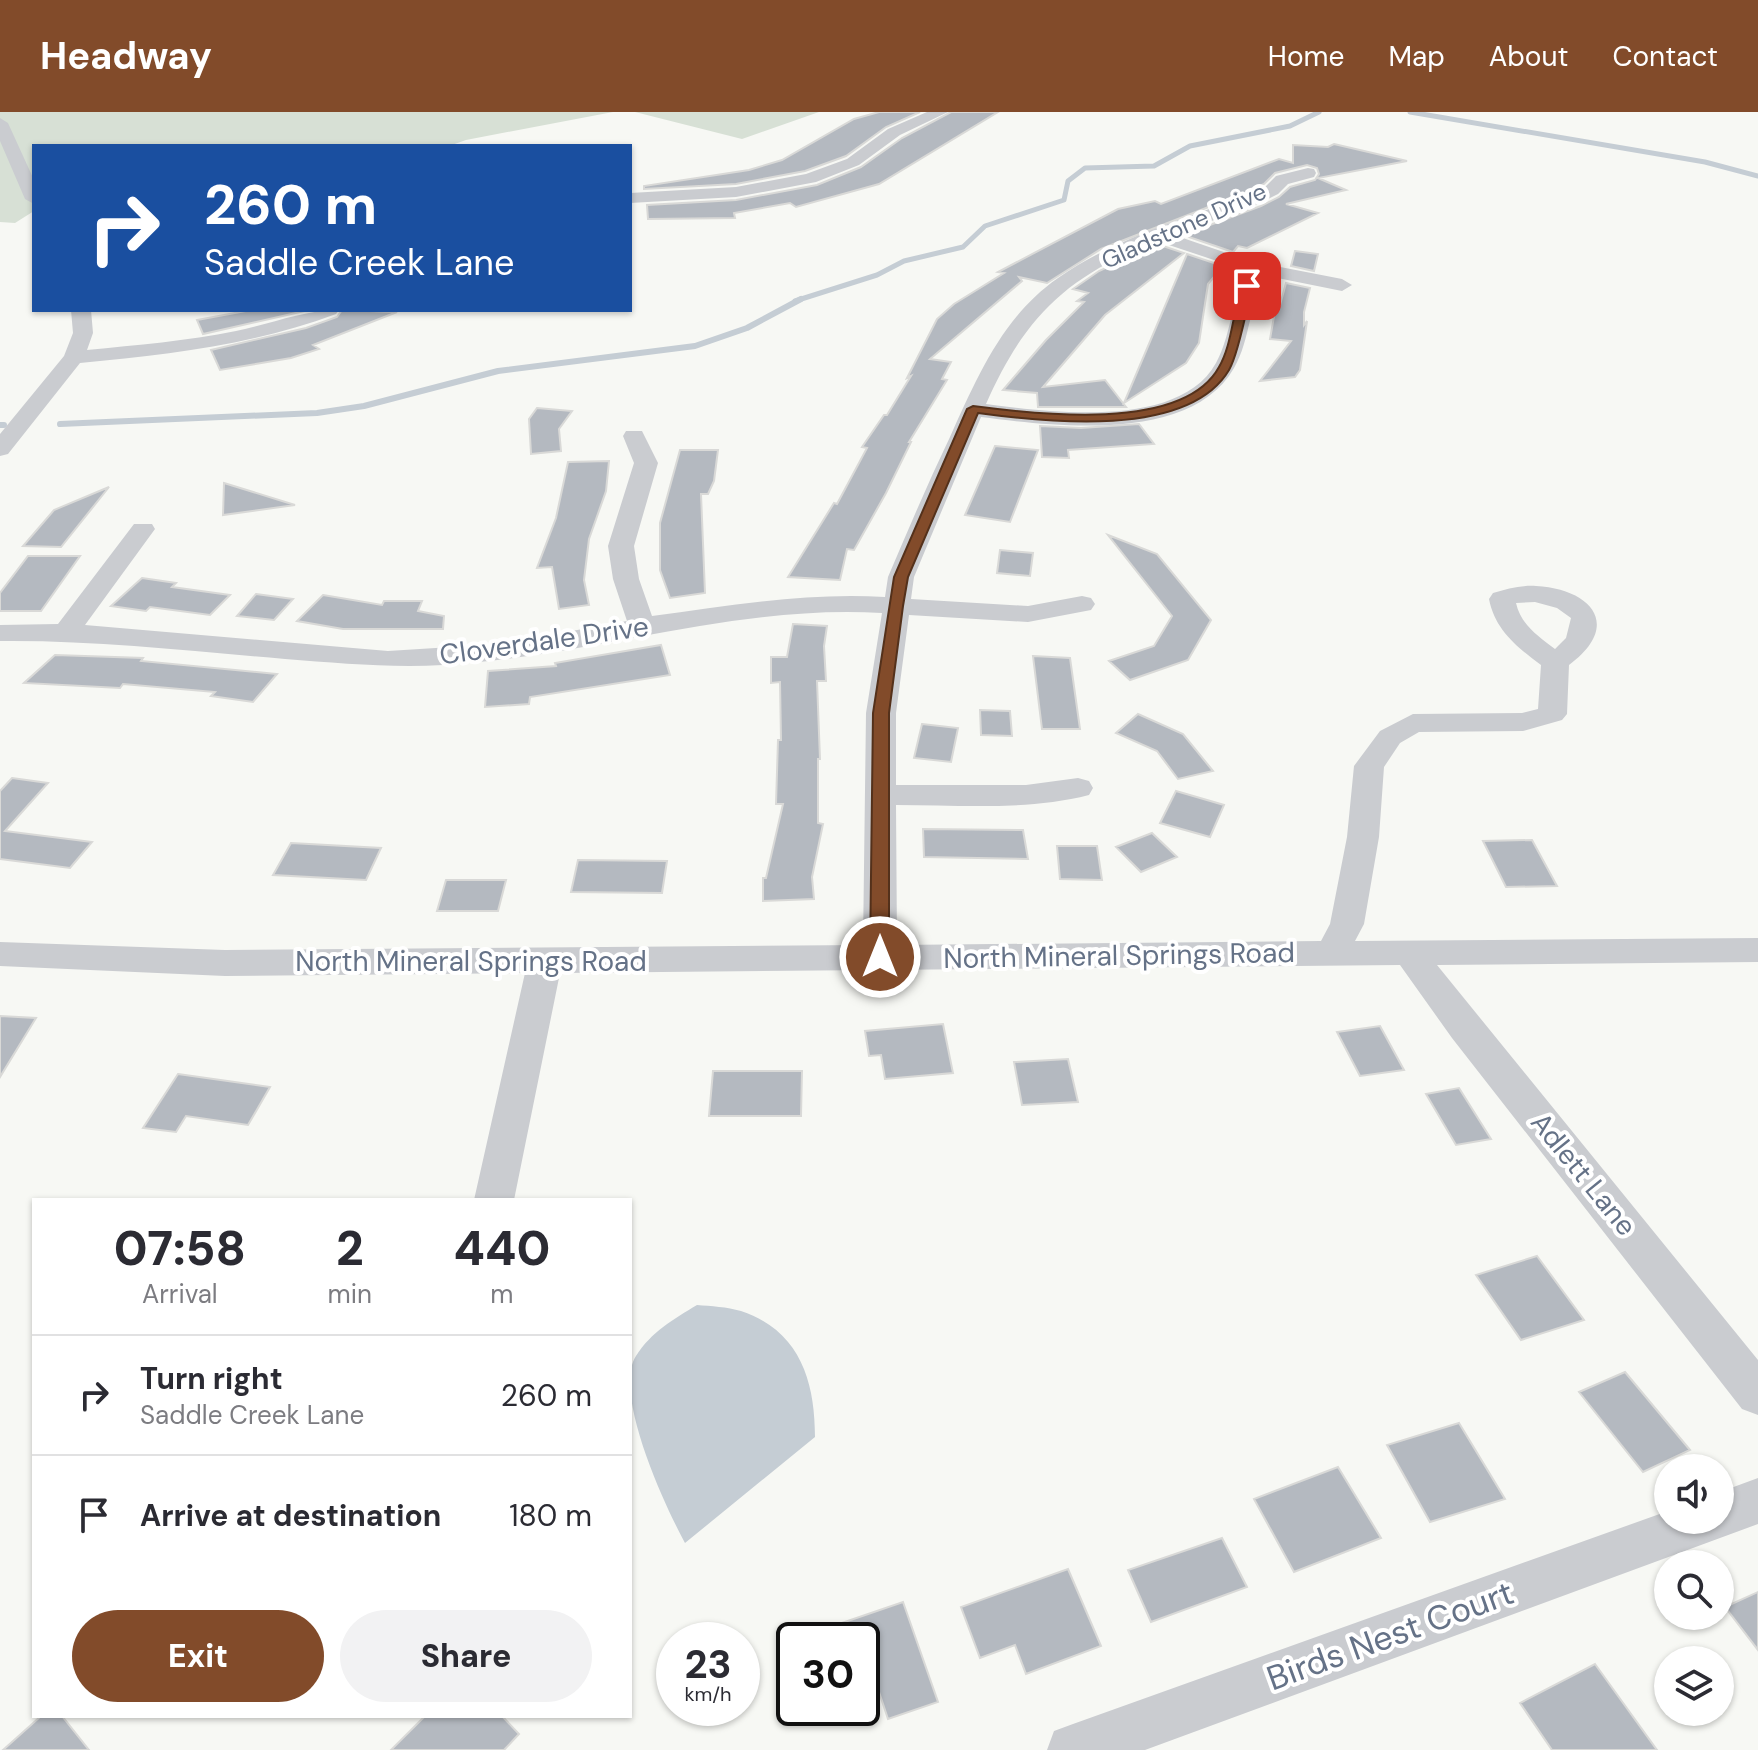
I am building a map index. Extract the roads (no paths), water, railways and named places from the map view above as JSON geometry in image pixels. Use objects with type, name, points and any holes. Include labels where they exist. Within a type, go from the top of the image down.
[{"type":"street","points":[[632,198],[736,192],[810,178],[853,162],[894,132],[940,112]]},
{"type":"street","points":[[0,123],[32,192]]},
{"type":"street","name":"Gladstone Drive","points":[[880,957],[881,713],[901,577],[980,388],[1005,345],[1042,299],[1070,279],[1121,250],[1254,199],[1272,190],[1282,180],[1308,173]]},
{"type":"street","points":[[1157,235],[1261,270],[1342,285]]},
{"type":"street","points":[[973,409],[1045,419],[1093,420],[1159,409],[1187,400],[1206,388],[1224,369],[1247,286],[1261,270]]},
{"type":"street","points":[[0,449],[74,357],[83,333],[81,312]]},
{"type":"street","points":[[74,357],[172,348],[236,338],[322,312]]},
{"type":"street","points":[[634,436],[646,463],[621,546],[626,579],[642,626]]},
{"type":"street","points":[[66,632],[143,529]]},
{"type":"street","name":"Cloverdale Drive","points":[[0,633],[66,632],[388,659],[499,652],[642,626],[791,605],[832,602],[1028,614],[1082,604]]},
{"type":"street","points":[[1332,953],[1347,924],[1363,837],[1369,766],[1390,737],[1413,723],[1523,722],[1552,714],[1555,662]]},
{"type":"street","points":[[881,795],[1026,795],[1078,788]]},
{"type":"street","name":"North Mineral Springs Road","points":[[0,954],[225,963],[1758,950]]},
{"type":"street","name":"Adlett Lane","points":[[1410,954],[1465,1028],[1758,1394]]},
{"type":"street","points":[[494,1198],[545,961]]},
{"type":"street","points":[[1734,1510],[1758,1501]]},
{"type":"street","name":"Birds Nest Court","points":[[1073,1750],[1668,1534]]},
{"type":"waterway","points":[[801,299],[877,275],[904,261],[963,247],[985,226],[1064,200],[1068,181],[1085,168],[1154,166],[1190,146],[1290,126],[1319,112]]},
{"type":"waterway","points":[[1410,112],[1705,162],[1758,176]]},
{"type":"waterway","points":[[60,424],[317,413],[364,406],[498,371],[695,346],[747,328],[801,299]]},
{"type":"waterway","points":[[795,301],[801,299]]}]
